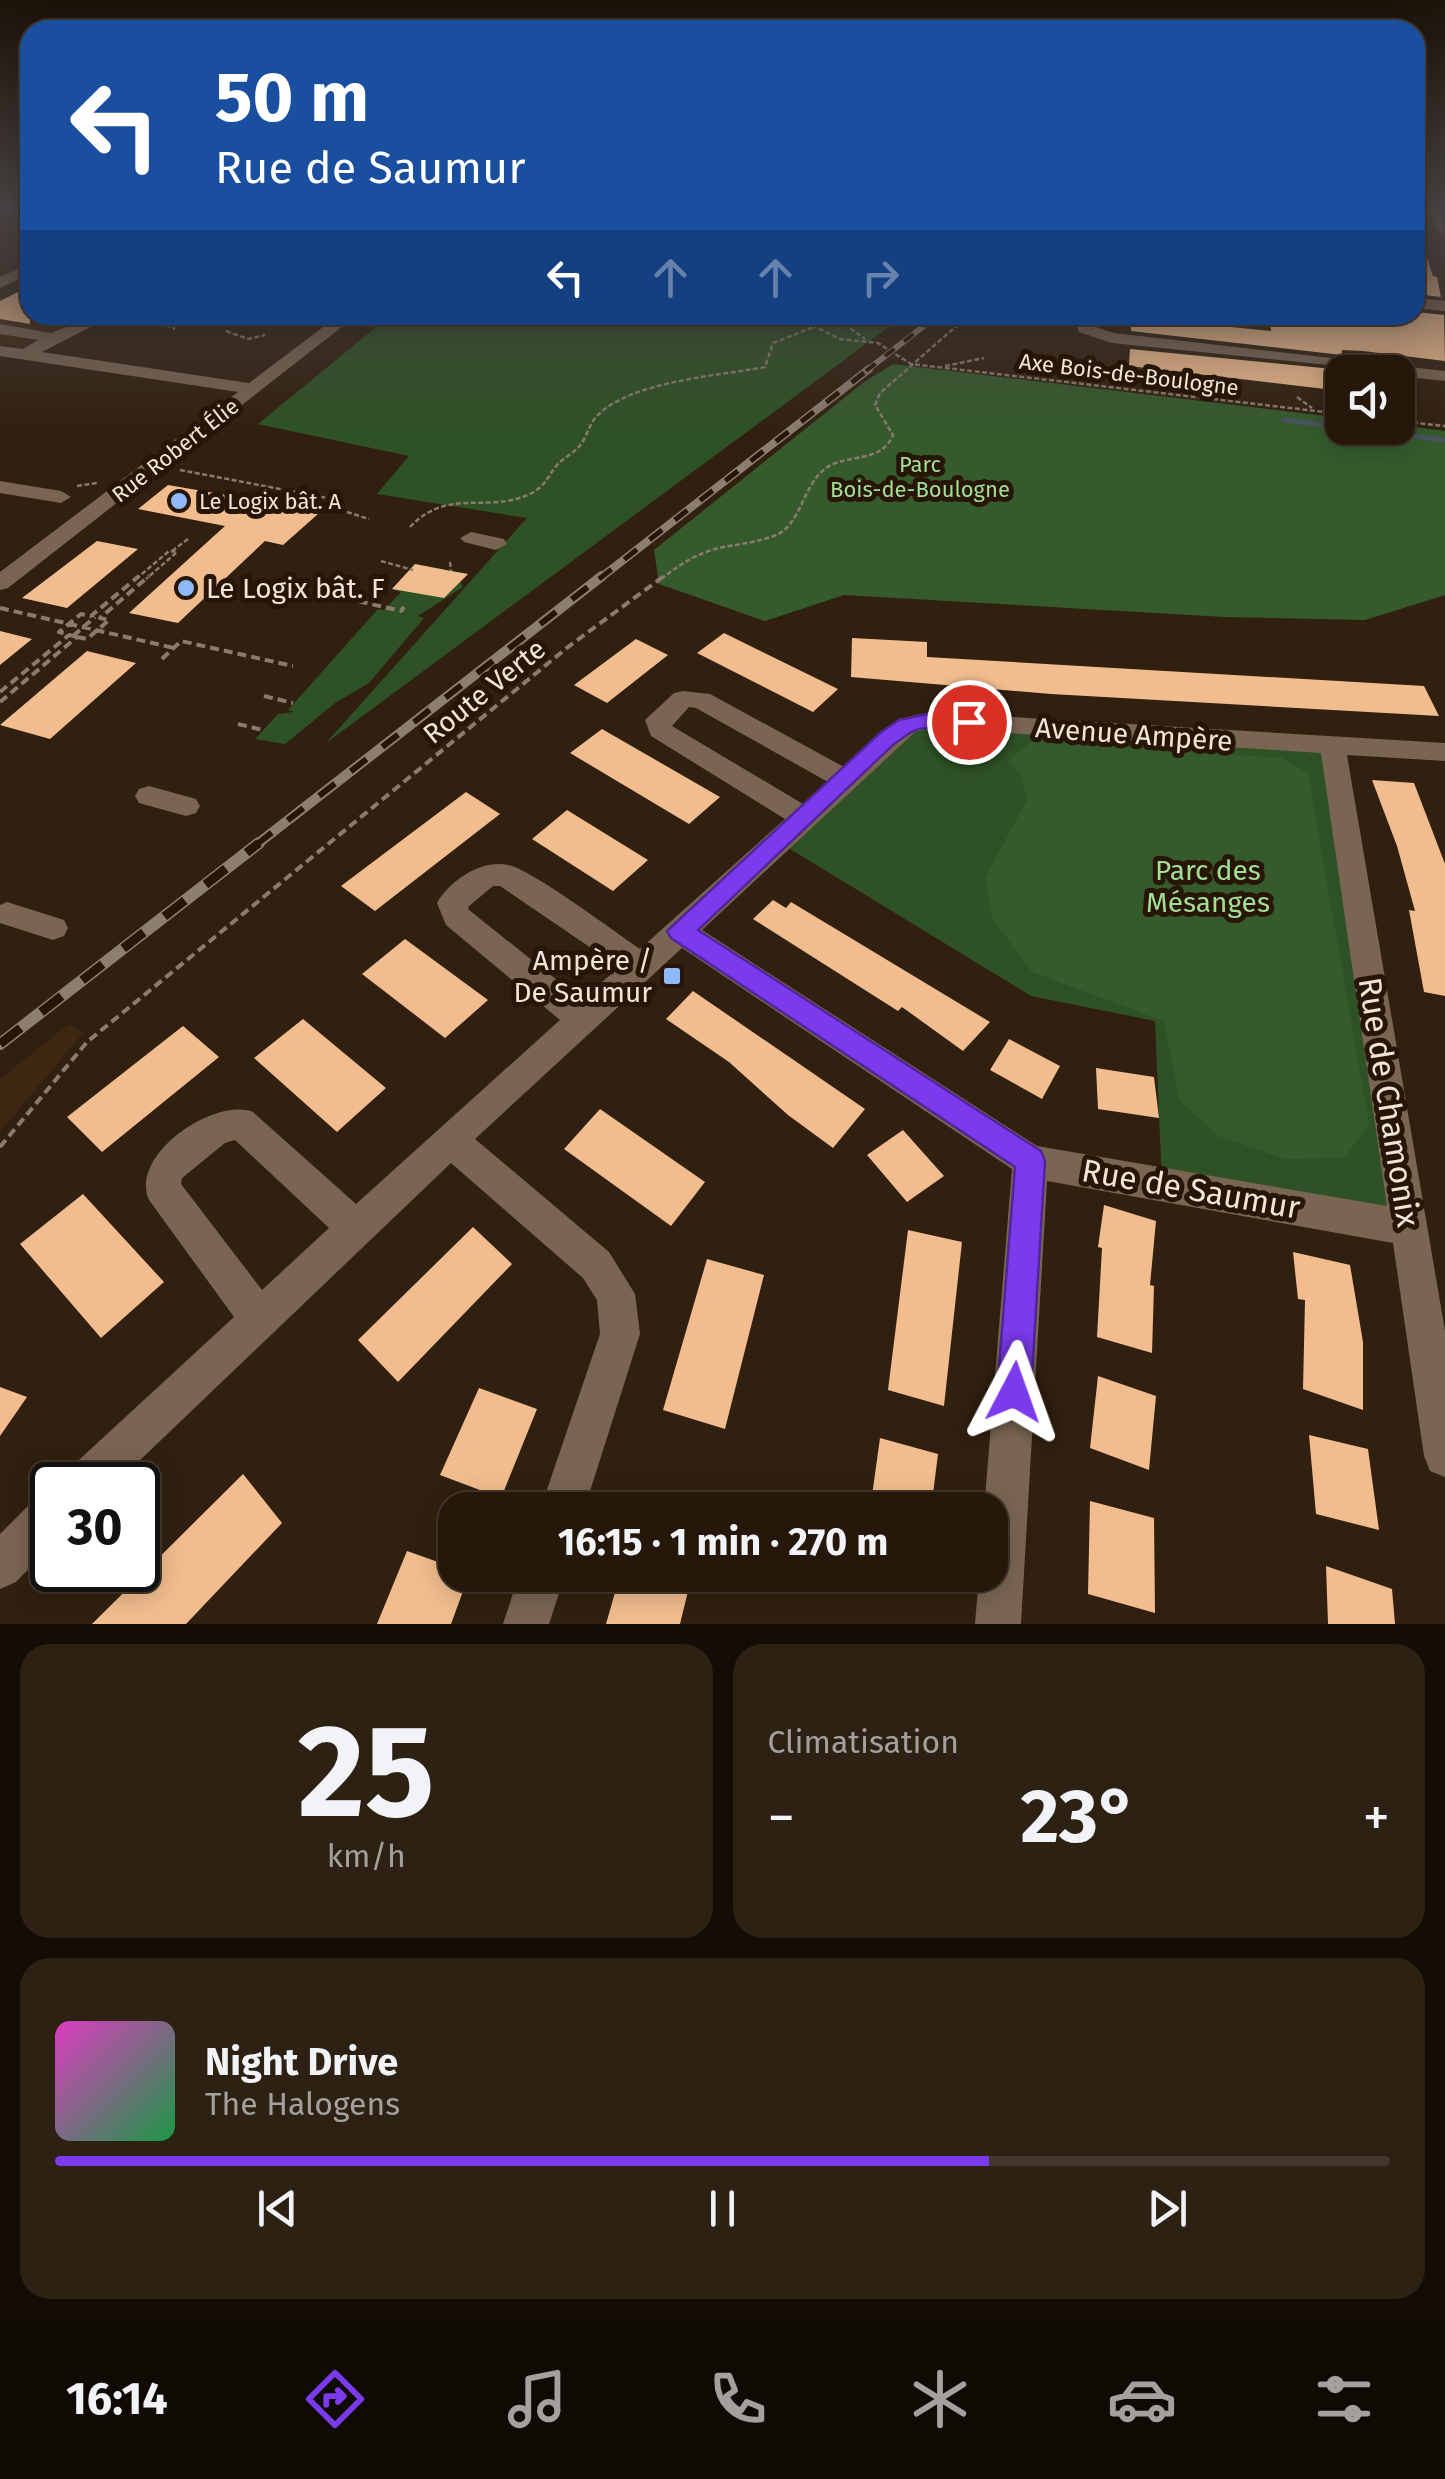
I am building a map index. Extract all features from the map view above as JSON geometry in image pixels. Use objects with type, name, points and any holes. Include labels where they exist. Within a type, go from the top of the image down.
[{"type":"street","points":[[26,355],[81,325]]},
{"type":"street","name":"Rue Robert Élie","points":[[0,583],[336,325]]},
{"type":"street","points":[[1085,325],[1086,329],[1112,338],[1445,376]]},
{"type":"street","points":[[0,329],[53,338]]},
{"type":"street","points":[[0,352],[245,395]]},
{"type":"street","points":[[0,366],[245,395]]},
{"type":"street","points":[[4,491],[65,494]]},
{"type":"street","points":[[471,538],[496,544]]},
{"type":"street","points":[[803,817],[660,730],[658,720],[682,698],[701,700],[844,779]]},
{"type":"street","name":"Avenue Ampère","points":[[108,1462],[582,1018],[907,725],[932,720],[1445,752]]},
{"type":"street","name":"Rue de Chamonix","points":[[1333,748],[1445,1456]]},
{"type":"street","points":[[148,796],[186,806]]},
{"type":"street","points":[[582,1018],[457,916],[452,903],[487,875],[506,876],[640,965]]},
{"type":"street","points":[[7,914],[53,928]]},
{"type":"street","name":"Rue de Saumur","points":[[680,931],[1030,1161],[1409,1228]]},
{"type":"street","points":[[260,1320],[162,1188],[166,1169],[216,1129],[241,1124],[356,1229]]},
{"type":"street","points":[[450,1140],[596,1265],[616,1294],[620,1334],[568,1492]]},
{"type":"street","points":[[998,1624],[1030,1161]]},
{"type":"street","points":[[0,1566],[30,1536]]},
{"type":"street","points":[[526,1624],[536,1592]]},
{"type":"path","points":[[166,325],[175,329]]},
{"type":"path","points":[[846,325],[868,341]]},
{"type":"path","name":"Route Verte","points":[[0,1147],[88,1042],[582,636],[685,561],[711,550],[776,536],[796,518],[805,493],[827,468],[878,453],[889,445],[893,435],[874,407],[875,400],[957,325]]},
{"type":"path","points":[[410,527],[424,512],[443,503],[502,502],[530,494],[548,483],[556,466],[580,446],[596,417],[636,392],[764,367],[774,343],[814,326],[851,342],[886,346],[912,364]]},
{"type":"path","points":[[226,331],[248,339],[264,335]]},
{"type":"path","points":[[940,367],[984,358]]},
{"type":"path","name":"Axe Bois-de-Boulogne","points":[[912,364],[1325,412]]},
{"type":"path","points":[[1297,398],[1316,411]]},
{"type":"path","points":[[1415,422],[1445,426]]},
{"type":"path","points":[[171,469],[338,500],[331,507],[369,519]]},
{"type":"path","points":[[65,494],[78,485],[103,481]]},
{"type":"path","points":[[253,499],[268,487]]},
{"type":"path","points":[[0,692],[177,552],[172,552],[188,538]]},
{"type":"path","points":[[381,561],[413,570]]},
{"type":"path","points":[[450,562],[451,571]]},
{"type":"path","points":[[345,598],[382,608],[404,608]]},
{"type":"path","points":[[0,608],[174,648]]},
{"type":"path","points":[[82,614],[95,617],[109,620],[87,639],[60,632],[82,614]]},
{"type":"path","points":[[0,702],[73,636]]},
{"type":"path","points":[[162,660],[181,641],[292,666]]},
{"type":"path","points":[[242,655],[252,646]]},
{"type":"path","points":[[264,696],[293,703]]},
{"type":"path","points":[[238,724],[263,730]]},
{"type":"shaded area","points":[[0,297],[20,309],[20,325],[89,325],[47,350],[0,343]]},
{"type":"shaded area","points":[[69,1024],[83,1033],[0,1132],[0,1079]]},
{"type":"green space","points":[[379,325],[891,325],[326,743],[527,518],[377,494],[409,456],[258,424]]},
{"type":"green space","name":"Parc Bois-de-Boulogne","points":[[893,364],[1325,416],[1325,445],[1415,445],[1415,427],[1445,431],[1445,595],[1365,620],[1225,617],[844,595],[765,621],[659,584],[654,550],[864,382]]},
{"type":"green space","points":[[415,564],[468,574],[461,582],[463,587],[418,616],[424,618],[369,683],[335,703],[285,744],[255,739],[278,714],[293,712],[288,710],[378,609],[384,610],[401,592],[392,589]]},
{"type":"green space","name":"Parc des Mésanges","points":[[907,725],[1333,748],[1409,1228],[1162,1184],[1155,1021],[1031,996],[777,841]]},
{"type":"green space","name":"Parc des Mésanges","points":[[1033,740],[1282,758],[1308,774],[1369,1124],[1344,1158],[1285,1159],[1218,1136],[1179,1099],[1164,1021],[1032,972],[992,918],[985,878],[1027,800],[1021,775],[1008,761]]},
{"type":"building","points":[[1425,284],[1438,284],[1441,297],[1425,295]]},
{"type":"building","points":[[20,291],[20,322],[0,319],[0,301]]},
{"type":"building","points":[[1425,313],[1444,315],[1445,361],[1363,351],[1342,350],[1342,355],[1131,331],[1131,325],[1211,325],[1271,331],[1271,325],[1425,325]]},
{"type":"building","points":[[1130,349],[1325,368],[1325,389],[1129,366]]},
{"type":"building","points":[[168,485],[318,514],[283,545],[265,541],[178,623],[129,613],[225,526],[138,509]]},
{"type":"building","points":[[97,541],[138,549],[67,608],[22,598]]},
{"type":"building","points":[[415,564],[468,574],[444,598],[392,589]]},
{"type":"building","points":[[0,631],[32,639],[0,665]]},
{"type":"building","points":[[724,633],[838,689],[813,712],[697,653]]},
{"type":"building","points":[[852,638],[927,642],[927,657],[1424,686],[1439,716],[1051,694],[851,677]]},
{"type":"building","points":[[636,639],[668,655],[607,703],[574,685]]},
{"type":"building","points":[[87,651],[136,663],[50,739],[0,725]]},
{"type":"building","points":[[602,729],[720,797],[689,824],[570,753]]},
{"type":"building","points":[[1372,780],[1414,783],[1445,864],[1445,996],[1424,992],[1409,910],[1415,911],[1397,846]]},
{"type":"building","points":[[466,792],[500,814],[375,911],[341,886]]},
{"type":"building","points":[[567,810],[648,860],[613,891],[532,839]]},
{"type":"building","points":[[773,900],[786,908],[791,902],[990,1022],[963,1051],[902,1007],[898,1011],[753,919]]},
{"type":"building","points":[[405,939],[488,1000],[445,1038],[362,974]]},
{"type":"building","points":[[693,991],[865,1109],[833,1148],[788,1115],[729,1062],[666,1019]]},
{"type":"building","points":[[303,1019],[386,1088],[337,1132],[254,1058]]},
{"type":"building","points":[[183,1026],[219,1057],[102,1152],[67,1117]]},
{"type":"building","points":[[1009,1039],[1060,1066],[1042,1099],[990,1070]]},
{"type":"building","points":[[1096,1068],[1154,1077],[1159,1118],[1098,1109]]},
{"type":"building","points":[[600,1109],[705,1182],[671,1226],[564,1149]]},
{"type":"building","points":[[903,1130],[944,1176],[907,1202],[867,1155]]},
{"type":"building","points":[[83,1194],[164,1282],[101,1338],[20,1244]]},
{"type":"building","points":[[1104,1205],[1156,1221],[1150,1285],[1154,1286],[1152,1353],[1097,1337],[1102,1248],[1098,1247]]},
{"type":"building","points":[[473,1227],[512,1264],[398,1382],[358,1340]]},
{"type":"building","points":[[908,1230],[962,1242],[944,1406],[888,1390]]},
{"type":"building","points":[[1293,1252],[1350,1265],[1363,1342],[1363,1410],[1303,1389],[1305,1300],[1298,1299]]},
{"type":"building","points":[[707,1259],[764,1275],[725,1429],[663,1410]]},
{"type":"building","points":[[1098,1376],[1156,1396],[1149,1470],[1090,1448]]},
{"type":"building","points":[[0,1387],[27,1397],[0,1436]]},
{"type":"building","points":[[479,1388],[537,1409],[503,1492],[485,1492],[440,1475]]},
{"type":"building","points":[[1309,1435],[1368,1449],[1379,1530],[1316,1514]]},
{"type":"building","points":[[880,1438],[938,1454],[933,1492],[872,1492]]},
{"type":"building","points":[[243,1474],[282,1523],[186,1624],[92,1624],[124,1592],[160,1592],[160,1556]]},
{"type":"building","points":[[1090,1501],[1154,1518],[1155,1613],[1088,1594]]},
{"type":"building","points":[[407,1551],[438,1562],[438,1592],[463,1592],[451,1624],[377,1624]]},
{"type":"building","points":[[1326,1566],[1392,1589],[1395,1624],[1328,1624]]},
{"type":"building","points":[[615,1592],[688,1592],[680,1624],[606,1624]]},
{"type":"waterway","points":[[1284,420],[1325,425]]},
{"type":"waterway","points":[[1415,436],[1445,440]]},
{"type":"railway","points":[[866,371],[925,325]]},
{"type":"railway","points":[[599,579],[869,369]]},
{"type":"railway","points":[[256,845],[602,576]]},
{"type":"railway","points":[[0,1044],[259,843]]},
{"type":"place","name":"Le Logix bât. A","points":[[179,501]]},
{"type":"place","name":"Le Logix bât. F","points":[[186,588]]},
{"type":"place","name":"Ampère / De Saumur","points":[[672,976]]},
{"type":"route","points":[[969,722],[932,720],[907,725],[888,738],[680,931],[1030,1161],[1014,1392]]}]
